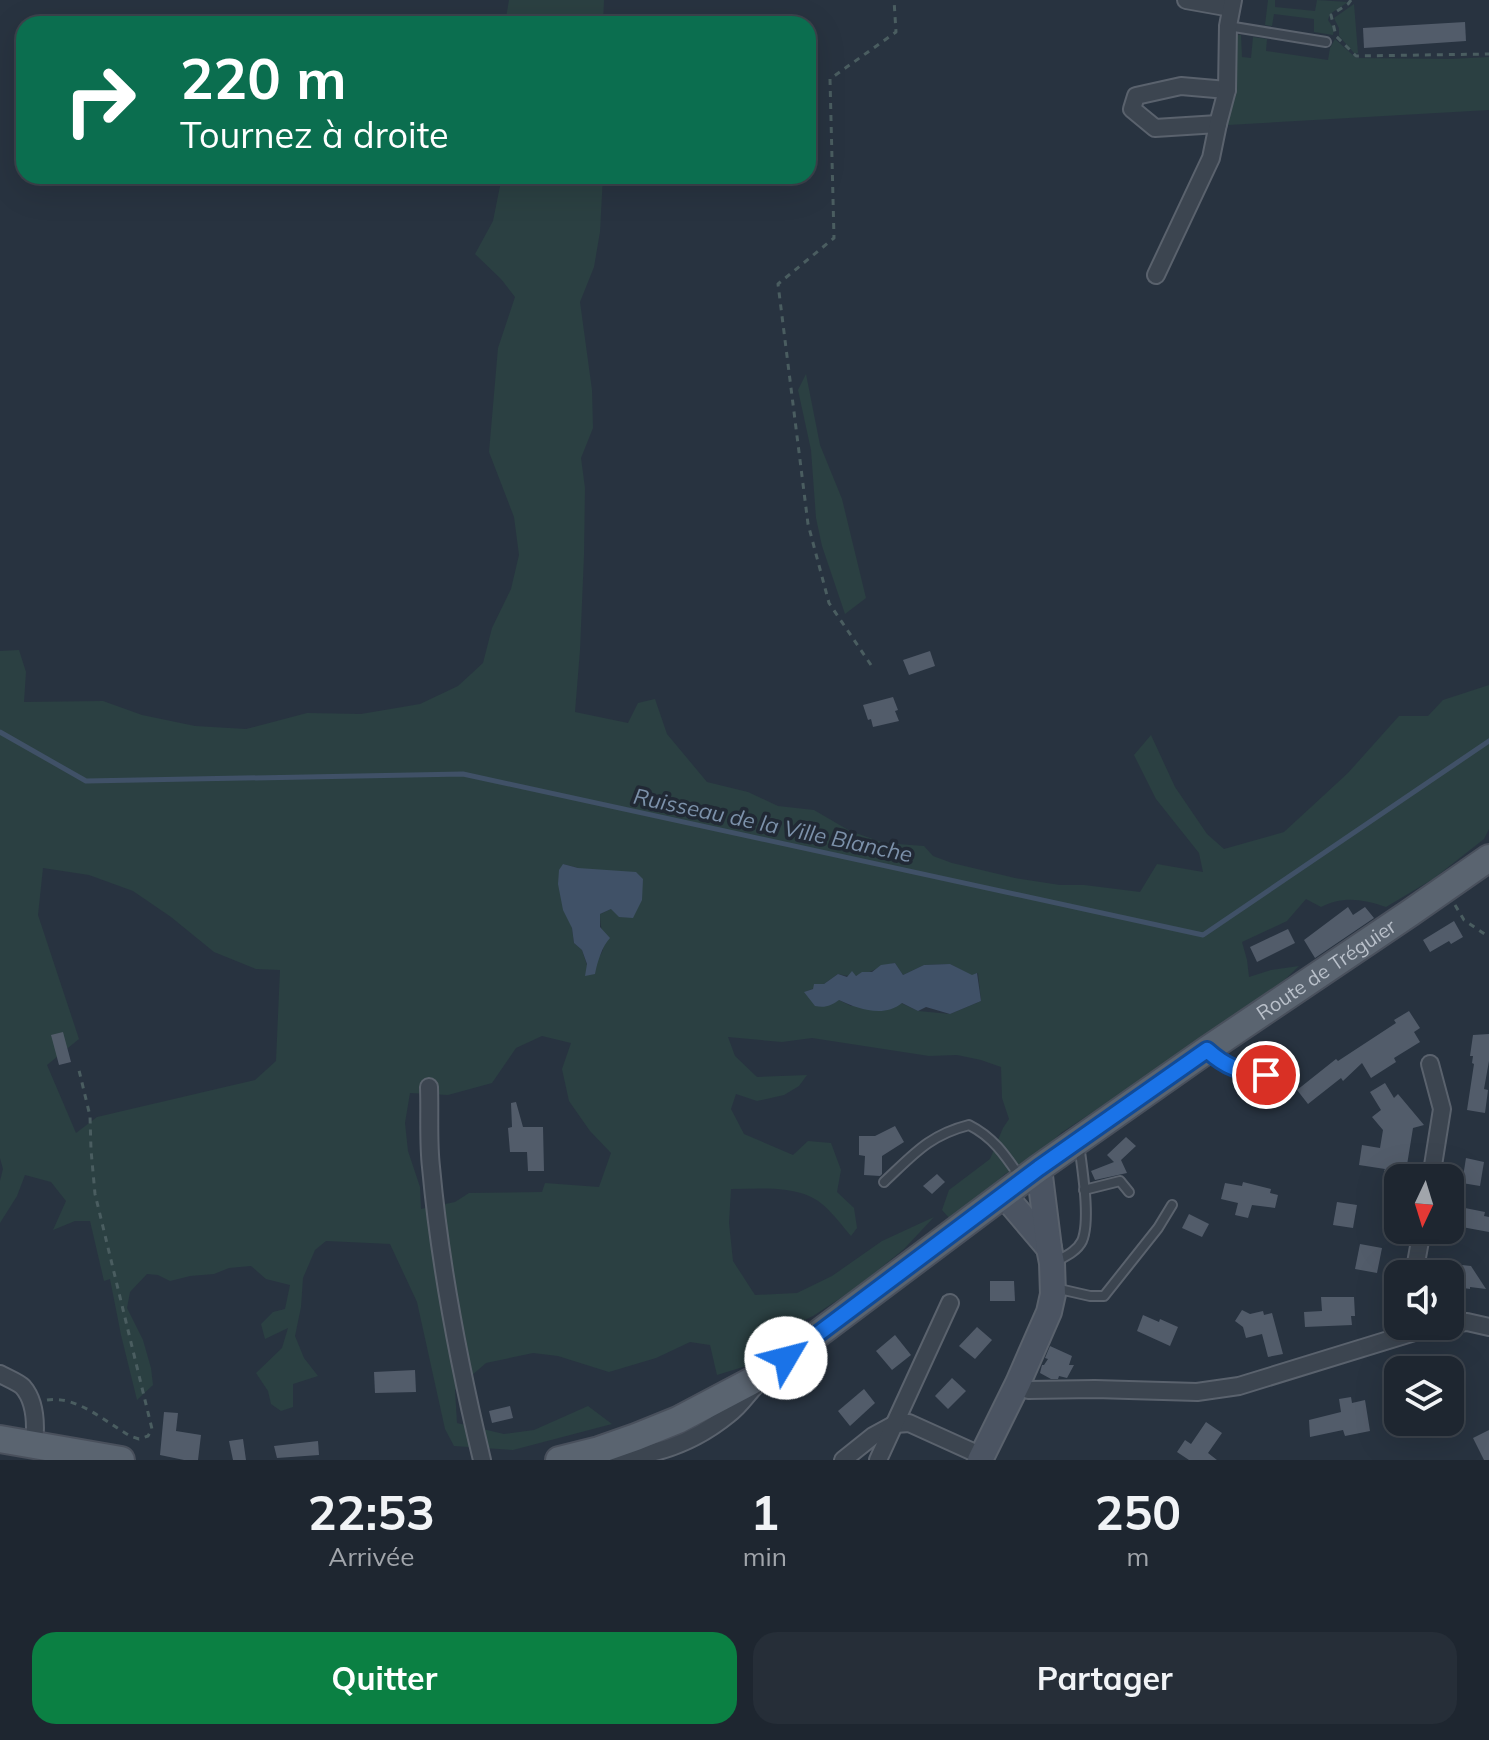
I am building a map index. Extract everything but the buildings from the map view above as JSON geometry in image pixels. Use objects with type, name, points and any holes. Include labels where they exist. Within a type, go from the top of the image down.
[{"type":"main road","name":"Route de Tréguier","points":[[566,1458],[636,1437],[678,1420],[763,1375],[1022,1181],[1207,1050],[1489,858]]},
{"type":"main road","points":[[0,1439],[42,1450],[121,1460]]},
{"type":"street","points":[[1156,275],[1211,158],[1227,90],[1228,26],[1232,4],[1186,0]]},
{"type":"street","points":[[1218,124],[1155,128],[1132,109],[1136,96],[1181,86],[1227,90]]},
{"type":"street","points":[[1430,1064],[1442,1109],[1433,1164]]},
{"type":"street","points":[[429,1087],[431,1165],[445,1282],[482,1460]]},
{"type":"street","points":[[843,1460],[873,1436],[895,1424],[909,1423],[981,1458],[1049,1312],[1053,1288],[1051,1256],[1022,1181]]},
{"type":"street","points":[[1022,1181],[1051,1256]]},
{"type":"street","points":[[878,1460],[950,1303]]},
{"type":"street","points":[[1464,1322],[1489,1327]]},
{"type":"street","points":[[1018,1383],[1028,1390],[1197,1392],[1251,1383],[1384,1340]]},
{"type":"street","points":[[0,1374],[22,1387],[33,1407],[35,1433],[42,1450]]},
{"type":"lane","points":[[1228,26],[1326,42]]},
{"type":"lane","points":[[1207,1050],[1224,1065],[1249,1073],[1283,1078]]},
{"type":"lane","points":[[884,1182],[923,1146],[947,1131],[969,1125],[985,1133],[1003,1152],[1022,1181]]},
{"type":"lane","points":[[1051,1256],[1072,1253],[1081,1244],[1085,1229],[1079,1141]]},
{"type":"lane","points":[[1084,1190],[1120,1181],[1129,1192]]},
{"type":"lane","points":[[1053,1288],[1104,1296],[1158,1228],[1172,1205]]},
{"type":"path","points":[[871,665],[829,603],[808,524],[778,284],[834,238],[830,79],[896,32],[894,0]]},
{"type":"path","points":[[1351,0],[1331,15],[1336,36],[1356,56],[1489,54]]},
{"type":"path","points":[[1446,889],[1464,920],[1489,937]]},
{"type":"path","points":[[33,1407],[58,1398],[81,1406],[139,1439],[148,1436],[152,1429],[95,1194],[90,1116],[78,1066]]},
{"type":"green space","points":[[509,0],[604,0],[603,16],[506,16]]},
{"type":"green space","points":[[1268,0],[1275,0],[1275,7],[1315,11],[1317,0],[1348,2],[1330,14],[1328,20],[1334,29],[1333,35],[1314,32],[1314,19],[1274,14],[1272,26],[1265,25]]},
{"type":"green space","points":[[1354,4],[1358,53],[1355,54],[1339,36],[1334,18]]},
{"type":"green space","points":[[1237,35],[1241,35],[1242,57],[1251,58],[1253,37],[1267,39],[1266,51],[1328,60],[1335,39],[1356,58],[1489,57],[1489,110],[1228,125],[1227,117],[1235,88]]},
{"type":"green space","points":[[500,184],[603,184],[594,267],[580,302],[592,390],[593,428],[581,458],[585,488],[584,555],[575,712],[628,723],[638,703],[655,699],[667,734],[707,782],[748,792],[778,806],[814,810],[850,831],[884,843],[924,846],[933,856],[952,863],[1060,885],[1140,892],[1157,864],[1203,872],[1199,853],[1156,799],[1134,755],[1151,735],[1175,787],[1207,834],[1224,849],[1284,832],[1348,773],[1399,716],[1428,716],[1443,700],[1489,685],[1489,829],[1484,839],[1433,879],[1386,907],[1353,900],[1337,901],[1321,907],[1306,899],[1287,921],[1242,942],[1249,977],[1299,966],[1270,994],[1061,1133],[1037,1156],[1005,1174],[950,1219],[942,1210],[949,1190],[990,1159],[1009,1119],[1002,1098],[1001,1067],[957,1055],[929,1056],[812,1038],[782,1042],[728,1037],[735,1056],[757,1077],[807,1075],[799,1086],[784,1095],[757,1101],[736,1094],[731,1109],[744,1134],[793,1155],[808,1141],[831,1143],[841,1170],[837,1192],[854,1208],[857,1228],[851,1236],[821,1203],[800,1193],[731,1189],[729,1223],[733,1261],[755,1295],[797,1293],[832,1276],[882,1241],[934,1217],[904,1249],[856,1288],[813,1316],[773,1335],[759,1362],[717,1375],[710,1345],[690,1342],[656,1358],[609,1372],[558,1356],[533,1353],[486,1363],[455,1390],[457,1423],[504,1434],[534,1430],[588,1406],[612,1424],[513,1450],[454,1446],[445,1429],[417,1302],[390,1244],[326,1241],[315,1250],[303,1278],[295,1336],[304,1358],[318,1376],[293,1384],[293,1407],[281,1411],[271,1404],[268,1391],[256,1373],[282,1348],[288,1328],[265,1339],[261,1324],[273,1312],[285,1309],[290,1285],[266,1279],[251,1266],[170,1281],[147,1274],[130,1292],[127,1308],[143,1340],[153,1385],[137,1400],[110,1279],[104,1281],[90,1221],[75,1221],[53,1230],[66,1201],[51,1182],[25,1175],[17,1196],[0,1223],[3,1169],[0,1158],[0,651],[19,650],[26,672],[24,702],[103,701],[142,715],[195,726],[246,729],[307,713],[361,714],[420,704],[458,686],[483,663],[492,628],[511,589],[519,555],[514,517],[489,452],[498,348],[515,297],[475,254],[493,221]],"holes":[[[563,864],[578,868],[611,909],[600,914],[603,949],[587,965],[582,950],[574,943]],[[43,868],[89,875],[133,891],[214,952],[256,969],[280,970],[276,1061],[255,1080],[97,1117],[76,1133],[47,1065],[79,1039],[38,915]],[[895,963],[903,975],[924,965],[950,964],[972,976],[978,973],[981,1001],[950,1014],[918,1011],[901,1003],[851,1006],[805,992],[838,974],[861,975]],[[542,1036],[571,1043],[562,1069],[569,1101],[590,1131],[611,1153],[599,1187],[545,1183],[542,1192],[469,1193],[455,1202],[421,1209],[420,1187],[408,1151],[405,1123],[410,1093],[448,1095],[492,1083],[516,1048]]]},
{"type":"green space","points":[[806,374],[820,445],[842,499],[866,598],[845,614],[816,518],[811,450],[798,390]]},
{"type":"water","points":[[563,864],[636,872],[643,879],[642,900],[633,918],[619,917],[611,909],[600,914],[600,927],[610,938],[602,950],[595,974],[585,976],[587,964],[582,950],[574,943],[572,928],[563,910],[558,884],[559,870]]},
{"type":"water","points":[[895,963],[903,975],[924,965],[950,964],[972,975],[977,973],[981,1001],[950,1014],[926,1007],[918,1011],[902,1003],[895,1008],[879,1011],[839,1000],[828,1006],[815,1006],[804,992],[838,974],[847,977],[852,971],[856,976],[862,972],[872,972],[881,965]]},
{"type":"waterway","name":"Ruisseau de la Ville Blanche","points":[[0,732],[86,781],[463,774],[1203,935],[1489,741]]},
{"type":"route","points":[[786,1358],[1039,1168],[1207,1050],[1224,1065],[1266,1075]]}]
